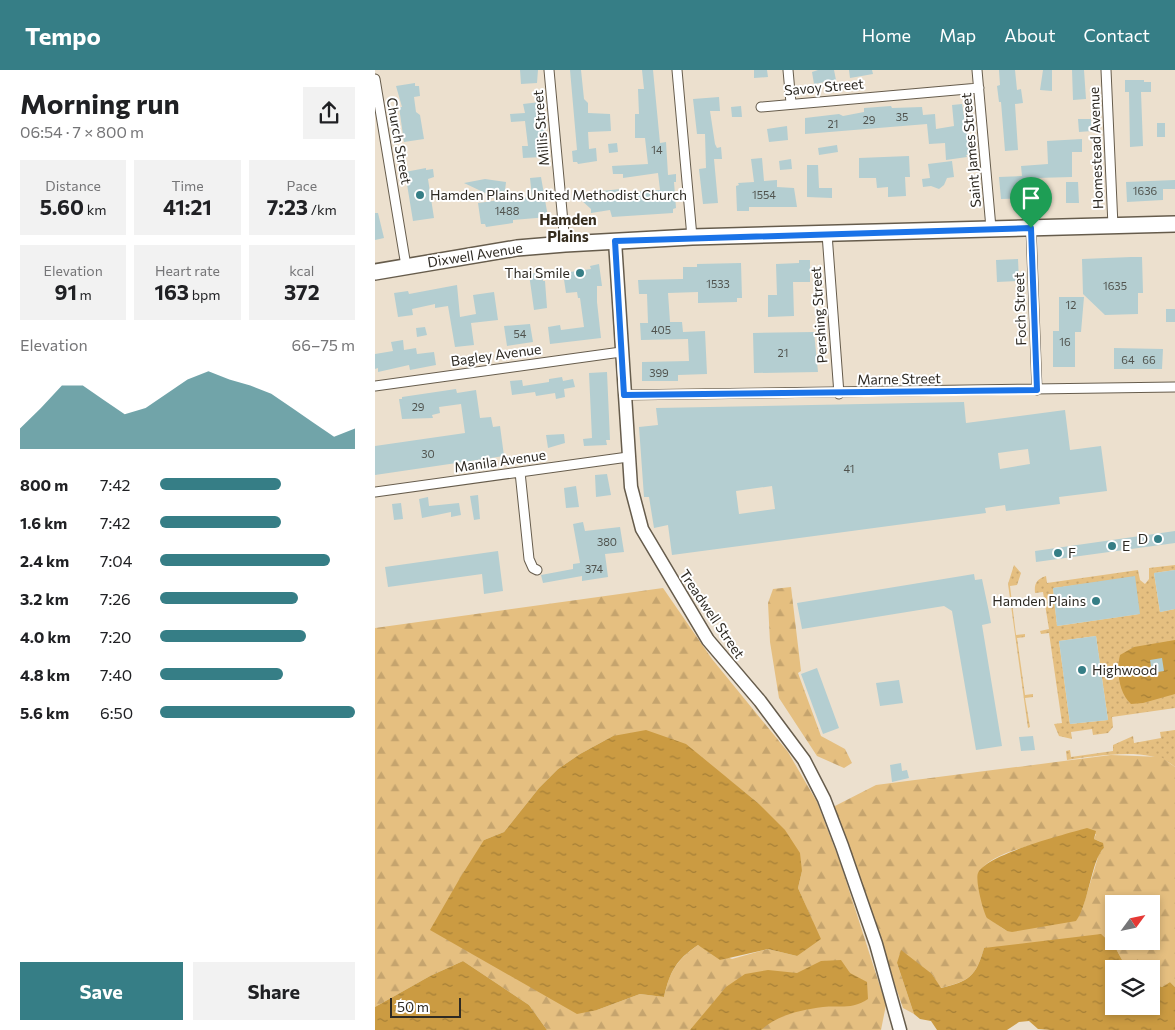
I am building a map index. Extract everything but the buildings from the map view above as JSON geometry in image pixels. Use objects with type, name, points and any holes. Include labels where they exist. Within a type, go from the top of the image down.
[{"type":"main road","name":"Dixwell Avenue","points":[[375,272],[517,248],[615,241],[692,237],[1175,224]]},
{"type":"street","name":"Millis Street","points":[[549,70],[565,244]]},
{"type":"street","points":[[677,70],[692,237]]},
{"type":"street","points":[[788,70],[791,103]]},
{"type":"street","name":"Saint James Street","points":[[977,70],[991,228]]},
{"type":"street","name":"Homestead Avenue","points":[[1106,70],[1113,226]]},
{"type":"street","name":"Church Street","points":[[375,79],[406,266]]},
{"type":"street","name":"Savoy Street","points":[[761,107],[979,88]]},
{"type":"street","name":"Foch Street","points":[[1031,228],[1037,390]]},
{"type":"street","name":"Pershing Street","points":[[827,234],[839,394]]},
{"type":"street","name":"Treadwell Street","points":[[615,241],[628,457],[635,509],[642,529],[718,654],[760,702],[804,760],[820,791],[876,944],[900,1030]]},
{"type":"street","name":"Bagley Avenue","points":[[375,386],[621,352]]},
{"type":"street","name":"Marne Street","points":[[624,395],[839,394],[1175,387]]},
{"type":"street","name":"Manila Avenue","points":[[375,492],[628,457]]},
{"type":"street","points":[[520,472],[529,559],[533,568],[537,570]]},
{"type":"green space","points":[[1014,565],[1021,573],[1017,585],[1010,586],[1016,635],[1025,634],[1025,637],[1017,638],[1025,695],[1033,694],[1033,697],[1025,698],[1030,727],[1028,728],[1008,584]]},
{"type":"green space","points":[[1175,565],[1175,570],[1154,573],[1160,612],[1175,609],[1175,708],[1112,717],[1113,727],[1108,733],[1093,735],[1092,729],[1071,732],[1072,739],[1059,736],[1054,724],[1062,723],[1049,633],[1041,634],[1040,631],[1049,629],[1043,592],[1035,593],[1037,582],[1046,576],[1047,583],[1138,570],[1140,580],[1145,584],[1149,579],[1149,568]],"holes":[[[1086,584],[1139,614],[1057,626],[1053,588]],[[1096,636],[1108,720],[1070,724],[1059,641]]]},
{"type":"green space","points":[[791,587],[801,671],[798,673],[821,736],[845,749],[852,763],[844,768],[817,756],[779,698],[770,642],[768,603],[773,589]]},
{"type":"green space","points":[[663,588],[712,659],[788,752],[817,802],[840,862],[886,1005],[881,1030],[547,1030],[529,1005],[463,961],[430,976],[375,1007],[375,628]],"holes":[[[613,736],[727,778],[758,803],[802,871],[798,888],[813,922],[797,956],[768,949],[732,959],[698,945],[675,966],[664,997],[640,994],[597,1010],[484,840],[504,832],[539,788],[558,769],[580,754]]]},
{"type":"green space","points":[[1175,730],[1175,767],[1153,756],[1124,754],[1067,760],[1066,751],[1070,750],[1071,757],[1113,751],[1113,745],[1133,736],[1134,743],[1161,738],[1160,732]]},
{"type":"green space","points":[[1111,755],[1161,757],[1175,767],[1175,987],[1170,982],[1160,986],[1160,960],[1122,960],[1117,950],[1160,950],[1160,895],[1105,895],[1105,947],[984,948],[978,966],[970,976],[958,983],[940,988],[932,974],[897,963],[914,1014],[903,1008],[833,807],[876,785]],"holes":[[[1096,834],[1094,839],[1101,842],[1104,848],[1099,854],[1082,910],[1007,931],[995,923],[985,911],[978,876],[989,862],[1001,855],[1034,844]]]},
{"type":"water","points":[[1175,640],[1175,694],[1143,703],[1131,704],[1124,694],[1119,681],[1120,655],[1134,647]]},
{"type":"water","points":[[646,730],[686,744],[758,803],[785,830],[800,853],[802,871],[798,888],[821,939],[797,956],[768,949],[720,960],[698,945],[684,956],[675,967],[664,997],[640,994],[597,1010],[577,1014],[430,930],[484,840],[504,832],[539,788],[558,769],[580,754],[613,736]]},
{"type":"water","points":[[1087,828],[1096,831],[1094,839],[1103,843],[1104,848],[1096,862],[1084,904],[1076,921],[1012,932],[1007,931],[987,918],[977,877],[984,866],[1011,852]]},
{"type":"water","points":[[1101,934],[1105,938],[1105,950],[1117,950],[1122,960],[1105,960],[1105,1015],[1160,1015],[1160,986],[1170,982],[1175,987],[1175,1030],[1051,1030],[1038,1029],[1029,1021],[1019,1022],[1007,1030],[937,1030],[931,1021],[920,1019],[914,1014],[897,963],[901,950],[932,974],[941,988],[958,983],[970,976],[978,966],[984,948]]},
{"type":"water","points":[[841,960],[850,973],[867,982],[868,999],[857,1005],[823,1007],[798,1012],[775,1020],[761,1030],[690,1030],[726,987],[745,974],[768,970],[797,973],[821,961]]},
{"type":"water","points":[[463,961],[529,1005],[547,1030],[375,1030],[375,1007],[430,976]]},
{"type":"place","name":"Hamden Plains United Methodist Church","points":[[420,195]]},
{"type":"place","name":"Thai Smile","points":[[580,273]]},
{"type":"place","name":"D","points":[[1158,539]]},
{"type":"place","name":"E","points":[[1112,546]]},
{"type":"place","name":"F","points":[[1058,553]]},
{"type":"place","name":"Hamden Plains","points":[[1096,601]]},
{"type":"place","name":"Highwood","points":[[1082,670]]},
{"type":"district","name":"Hamden Plains","points":[[568,228]]},
{"type":"route","points":[[1031,228],[1037,390],[839,394],[624,395],[615,241],[692,237],[1031,228]]}]
